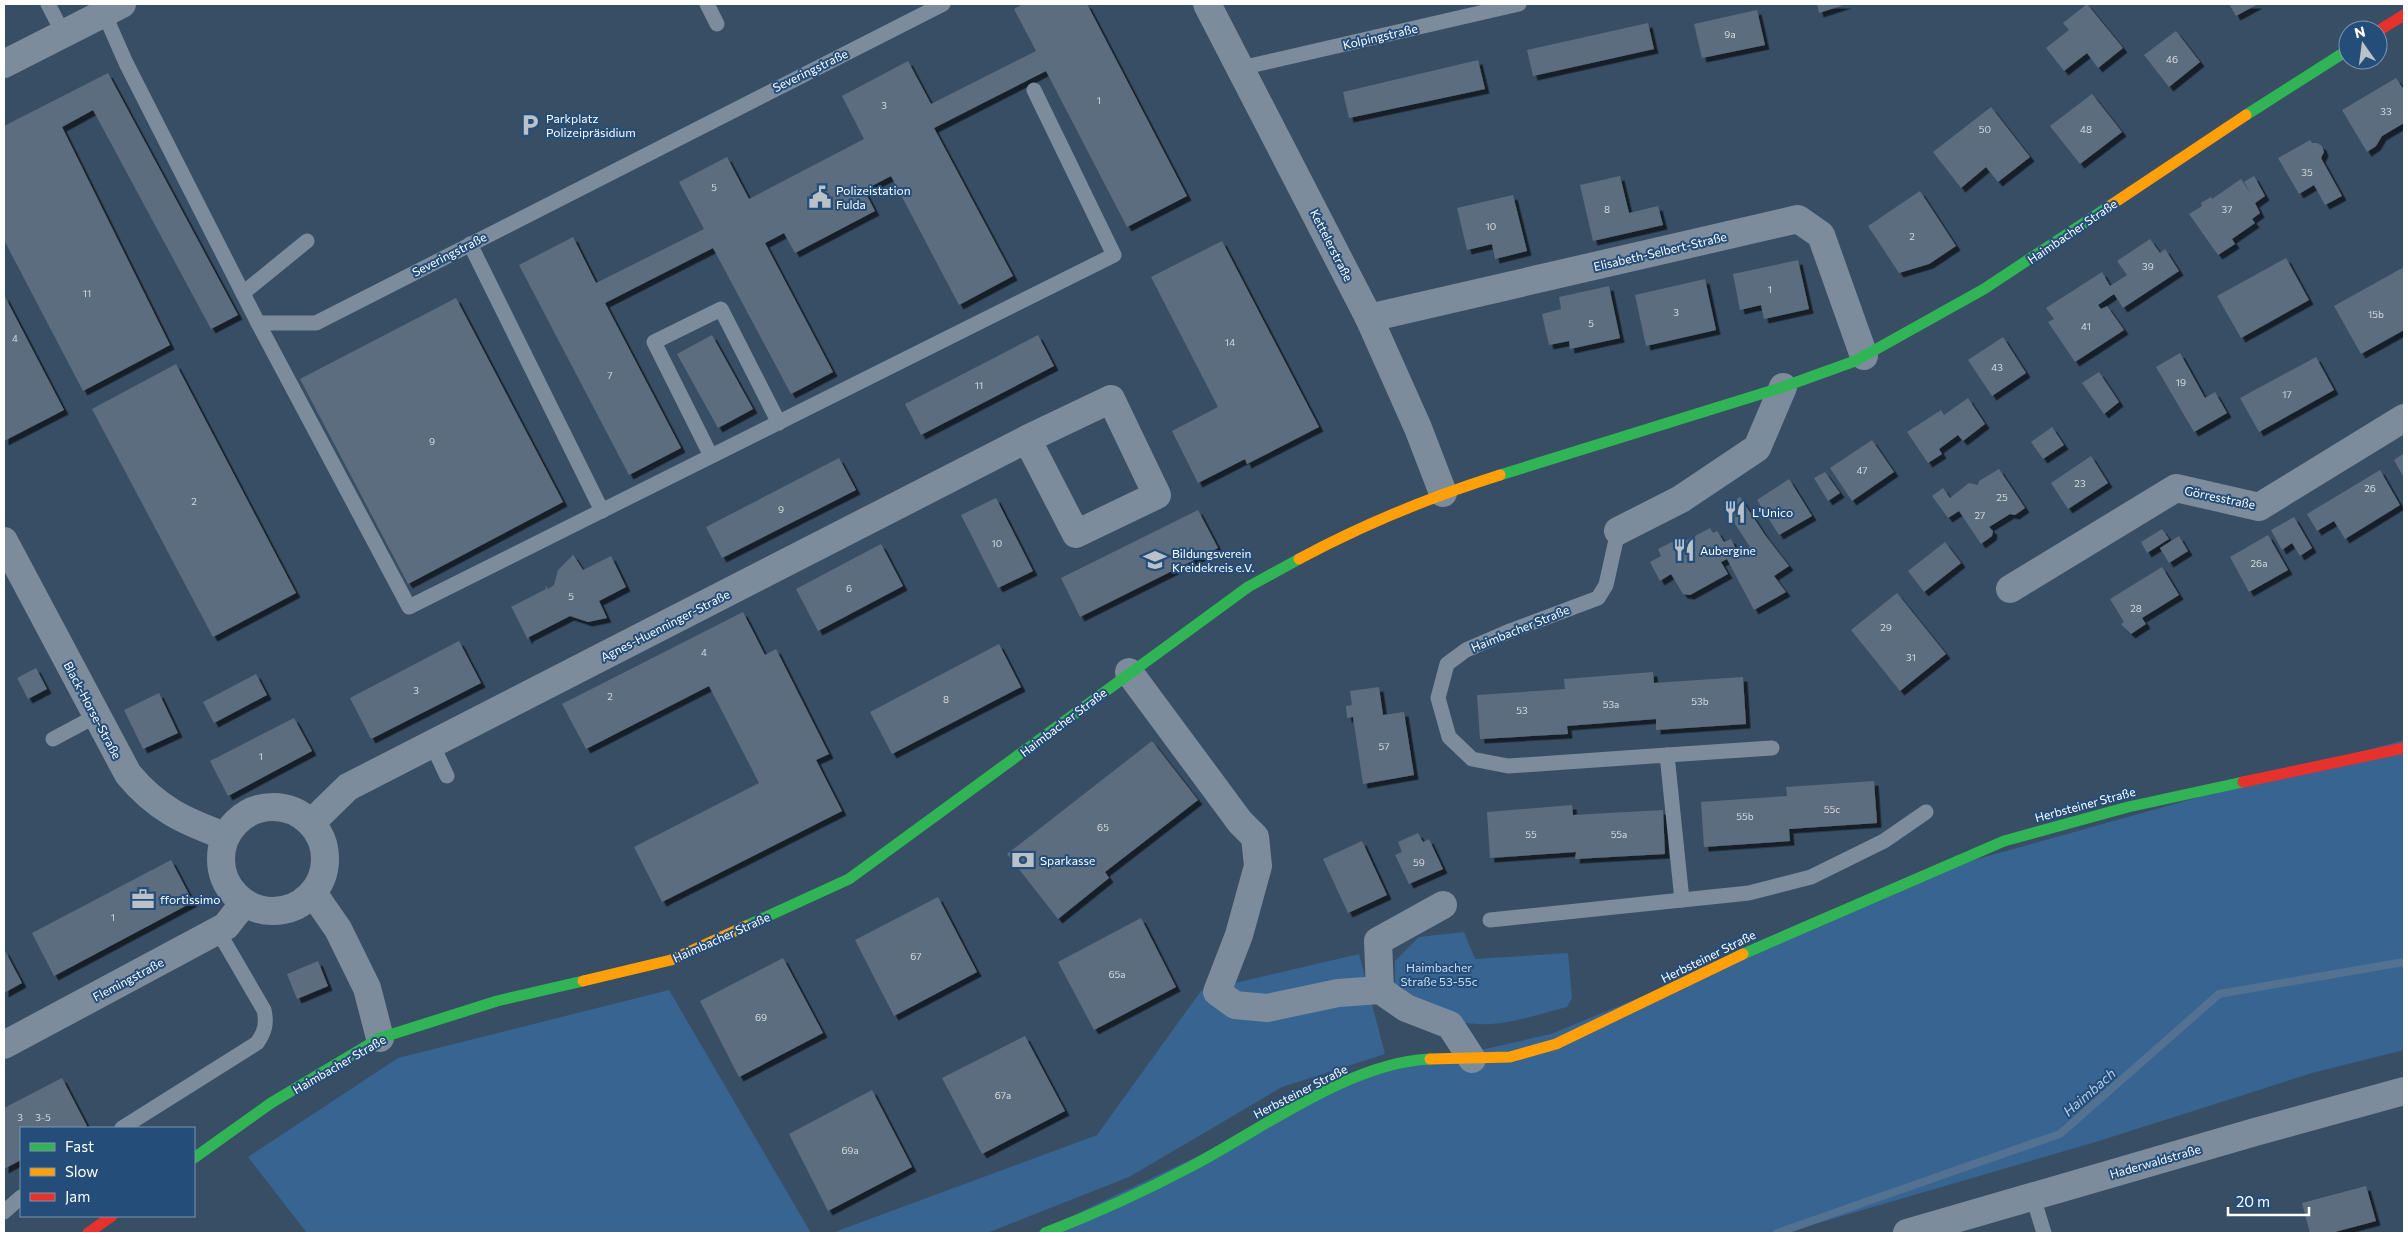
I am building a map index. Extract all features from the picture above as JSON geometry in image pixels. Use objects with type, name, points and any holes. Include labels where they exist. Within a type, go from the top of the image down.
[{"type":"main road","points":[[2388,25],[2404,16]]},
{"type":"main road","name":"Haimbacher Straße","points":[[195,1157],[271,1103],[380,1038],[496,1001],[671,960],[849,879],[992,776],[1129,672],[1248,587],[1342,536],[1443,493],[1783,387],[1864,356],[1984,289],[2289,86],[2338,56]]},
{"type":"main road","name":"Herbsteiner Straße","points":[[1045,1233],[1094,1214],[1190,1167],[1296,1106],[1348,1080],[1390,1066],[1426,1059],[1510,1057],[1556,1044],[1770,941],[2004,840],[2128,807],[2404,748]]},
{"type":"main road","points":[[88,1233],[111,1217]]},
{"type":"street","name":"Kettelerstraße","points":[[1207,4],[1370,318],[1418,428],[1443,493]]},
{"type":"street","points":[[4,64],[113,8]]},
{"type":"street","name":"Elisabeth-Selbert-Straße","points":[[1370,318],[1798,219],[1821,235],[1864,356]]},
{"type":"street","name":"Haimbacher Straße","points":[[1618,532],[1681,498],[1758,448],[1783,387]]},
{"type":"street","name":"Agnes-Huenninger-Straße","points":[[311,823],[348,787],[1027,440],[1111,399],[1157,495],[1076,534],[1027,440]]},
{"type":"street","name":"Görresstraße","points":[[2010,589],[2176,488],[2258,507],[2404,418]]},
{"type":"street","name":"Black-Horse-Straße","points":[[4,542],[12,578],[96,716],[123,767],[142,791],[160,806],[179,818],[225,836]]},
{"type":"street","points":[[1129,672],[1240,822],[1255,837],[1258,866],[1239,935],[1217,992],[1235,1005],[1267,1008],[1338,993],[1380,990],[1406,1008],[1450,1025],[1472,1059]]},
{"type":"street","points":[[275,807],[295,812],[311,823],[324,845],[324,870],[313,892],[299,905],[281,911],[262,910],[244,903],[230,890],[222,873],[220,855],[225,836],[238,820],[255,810],[275,807]]},
{"type":"street","points":[[313,892],[338,929],[367,988],[380,1038]]},
{"type":"street","name":"Flemingstraße","points":[[4,1045],[218,931],[226,926],[244,903]]},
{"type":"street","points":[[1380,990],[1378,941],[1443,904]]},
{"type":"street","name":"Haderwaldstraße","points":[[1907,1233],[2255,1132],[2404,1091]]},
{"type":"lane","points":[[48,4],[63,33]]},
{"type":"lane","points":[[707,4],[717,24]]},
{"type":"lane","name":"Severingstraße","points":[[258,323],[316,323],[943,4]]},
{"type":"lane","name":"Kolpingstraße","points":[[1241,68],[1519,4]]},
{"type":"lane","points":[[113,8],[126,63],[258,323],[409,606],[779,423],[1114,254],[1034,90]]},
{"type":"lane","points":[[243,293],[307,241]]},
{"type":"lane","points":[[470,244],[602,511]]},
{"type":"lane","points":[[711,456],[654,342],[722,308],[779,423]]},
{"type":"lane","name":"Haimbacher Straße","points":[[1618,532],[1606,585],[1598,598],[1510,631],[1466,650],[1447,664],[1438,698],[1449,737],[1472,759],[1508,766],[1772,748]]},
{"type":"lane","points":[[53,739],[96,716]]},
{"type":"lane","points":[[432,744],[447,776]]},
{"type":"lane","points":[[1667,755],[1682,900]]},
{"type":"lane","points":[[1490,920],[1749,893],[1811,877],[1884,841],[1926,812]]},
{"type":"lane","points":[[124,1127],[257,1043],[262,1036],[266,1021],[264,1010],[218,931]]},
{"type":"lane","points":[[2033,1196],[2044,1233]]},
{"type":"lane","points":[[4,1212],[20,1198]]},
{"type":"green space","points":[[2404,740],[2404,1050],[2312,1073],[2099,1141],[1784,1233],[1036,1233],[1369,1075],[1551,1034],[1970,861]]},
{"type":"green space","name":"Haimbacher Straße 53-55c","points":[[1464,932],[1475,959],[1568,953],[1572,998],[1567,1007],[1511,1021],[1477,1024],[1456,1021],[1445,1017],[1395,993],[1395,961],[1419,937]]},
{"type":"green space","points":[[1359,954],[1385,1054],[1282,1087],[1129,1177],[987,1233],[832,1233],[1097,1135],[1201,991]]},
{"type":"green space","points":[[669,990],[811,1233],[307,1233],[248,1157],[398,1058]]},
{"type":"building","points":[[1023,4],[1087,4],[1187,196],[1127,227],[1046,71],[934,128],[1013,276],[959,305],[891,176],[864,190],[875,211],[795,253],[784,233],[765,243],[833,372],[791,394],[713,248],[605,303],[681,448],[629,475],[519,265],[573,237],[596,283],[704,229],[679,182],[727,157],[749,199],[864,139],[842,96],[908,61],[931,104],[1036,51],[1014,9]]},
{"type":"building","points":[[1817,4],[1847,4],[1819,13]]},
{"type":"building","points":[[2087,4],[2123,48],[2098,68],[2087,53],[2064,71],[2046,48],[2069,30],[2063,23]]},
{"type":"building","points":[[2229,4],[2258,4],[2236,16]]},
{"type":"building","points":[[1757,10],[1765,45],[1702,58],[1694,24]]},
{"type":"building","points":[[1648,23],[1654,49],[1533,76],[1527,50]]},
{"type":"building","points":[[2176,31],[2200,62],[2169,87],[2144,55]]},
{"type":"building","points":[[1478,60],[1485,89],[1349,118],[1343,92]]},
{"type":"building","points":[[108,73],[238,315],[211,329],[93,110],[62,127],[170,345],[83,391],[4,240],[4,126]]},
{"type":"building","points":[[2396,78],[2404,90],[2404,123],[2382,136],[2376,146],[2367,152],[2342,110]]},
{"type":"building","points":[[2092,94],[2122,132],[2080,164],[2050,126]]},
{"type":"building","points":[[1991,107],[2030,157],[1998,182],[1986,167],[1961,188],[1933,152]]},
{"type":"building","points":[[2310,140],[2312,143],[2322,146],[2324,152],[2321,158],[2342,196],[2325,205],[2314,185],[2299,194],[2278,158]]},
{"type":"building","points":[[1620,176],[1629,213],[1658,206],[1663,225],[1593,241],[1580,185]]},
{"type":"building","points":[[2254,176],[2265,196],[2255,203],[2260,213],[2252,219],[2255,223],[2232,239],[2235,244],[2218,255],[2189,214],[2202,206],[2201,203],[2211,197],[2212,199],[2241,179],[2251,194],[2244,182]]},
{"type":"building","points":[[1920,191],[1956,246],[1929,264],[1899,273],[1868,226]]},
{"type":"building","points":[[1513,195],[1527,251],[1495,259],[1492,244],[1467,250],[1457,208]]},
{"type":"building","points":[[2150,239],[2160,253],[2165,249],[2179,271],[2123,308],[2114,294],[2098,305],[2101,309],[2107,306],[2124,330],[2075,362],[2048,322],[2054,319],[2046,308],[2102,272],[2110,286],[2127,275],[2117,261]]},
{"type":"building","points":[[1222,241],[1319,427],[1247,464],[1245,459],[1198,483],[1172,431],[1218,407],[1151,277]]},
{"type":"building","points":[[2286,258],[2309,300],[2241,338],[2217,296]]},
{"type":"building","points":[[1798,260],[1809,309],[1764,319],[1761,305],[1740,310],[1733,274]]},
{"type":"building","points":[[2404,267],[2404,330],[2361,354],[2334,306]]},
{"type":"building","points":[[1705,279],[1716,330],[1646,346],[1635,295]]},
{"type":"building","points":[[1609,286],[1620,338],[1570,349],[1569,341],[1549,345],[1542,314],[1561,309],[1559,297]]},
{"type":"building","points":[[4,295],[64,410],[4,441]]},
{"type":"building","points":[[456,298],[563,502],[408,584],[300,379]]},
{"type":"building","points":[[712,335],[753,409],[718,428],[677,354]]},
{"type":"building","points":[[1038,335],[1054,366],[921,435],[905,404]]},
{"type":"building","points":[[2003,337],[2026,373],[1992,396],[1968,360]]},
{"type":"building","points":[[2180,353],[2205,398],[2215,392],[2227,413],[2194,432],[2156,367]]},
{"type":"building","points":[[2316,357],[2334,390],[2259,432],[2240,398]]},
{"type":"building","points":[[176,364],[296,593],[213,637],[92,409]]},
{"type":"building","points":[[2099,372],[2119,402],[2104,414],[2082,383]]},
{"type":"building","points":[[1968,398],[1985,424],[1963,441],[1958,435],[1939,449],[1942,454],[1928,463],[1907,432],[1941,410],[1944,415]]},
{"type":"building","points":[[2052,427],[2064,445],[2043,459],[2031,442]]},
{"type":"building","points":[[1872,440],[1894,472],[1852,501],[1830,468]]},
{"type":"building","points":[[2404,453],[2404,478],[2394,460]]},
{"type":"building","points":[[2091,456],[2108,483],[2068,509],[2051,483]]},
{"type":"building","points":[[839,458],[856,490],[722,558],[706,527]]},
{"type":"building","points":[[1999,469],[2025,508],[2015,515],[2010,514],[1989,527],[1993,531],[1992,536],[1981,544],[1959,511],[1948,518],[1932,496],[1943,488],[1950,498],[1969,483],[1978,485],[1979,481]]},
{"type":"building","points":[[2380,470],[2400,505],[2345,539],[2334,521],[2317,531],[2307,514]]},
{"type":"building","points":[[1825,472],[1840,493],[1828,501],[1814,478]]},
{"type":"building","points":[[1789,479],[1812,516],[1779,535],[1757,500]]},
{"type":"building","points":[[1740,497],[1765,535],[1789,566],[1774,576],[1786,592],[1754,610],[1727,559],[1721,562],[1728,574],[1690,595],[1683,594],[1671,574],[1660,581],[1650,562],[1661,556],[1658,549],[1672,542],[1678,545],[1710,528],[1713,533],[1717,531],[1724,542],[1731,539],[1738,553],[1750,547],[1724,507]]},
{"type":"building","points":[[996,498],[1033,571],[998,588],[961,515]]},
{"type":"building","points":[[1198,510],[1218,548],[1080,617],[1061,578]]},
{"type":"building","points":[[2294,517],[2312,548],[2300,556],[2292,543],[2282,550],[2271,530]]},
{"type":"building","points":[[2162,529],[2169,539],[2147,553],[2141,542]]},
{"type":"building","points":[[2268,535],[2288,570],[2249,592],[2230,557]]},
{"type":"building","points":[[2179,536],[2188,551],[2169,563],[2160,548]]},
{"type":"building","points":[[1945,542],[1961,563],[1924,592],[1908,571]]},
{"type":"building","points":[[881,544],[903,586],[818,631],[796,589]]},
{"type":"building","points":[[572,553],[583,570],[611,556],[626,587],[599,601],[607,618],[588,622],[570,616],[529,637],[528,640],[511,606],[546,589],[545,585],[548,589],[554,585],[558,570],[573,555]]},
{"type":"building","points":[[2162,567],[2179,595],[2142,618],[2146,624],[2131,634],[2121,624],[2124,622],[2110,599]]},
{"type":"building","points":[[1897,593],[1946,654],[1900,691],[1851,630]]},
{"type":"building","points":[[743,612],[765,655],[776,649],[829,754],[816,760],[842,811],[662,902],[634,847],[759,783],[709,686],[586,749],[562,704]]},
{"type":"building","points":[[459,641],[481,683],[371,739],[350,698]]},
{"type":"building","points":[[999,644],[1021,687],[892,754],[870,712]]},
{"type":"building","points":[[36,668],[47,689],[28,699],[17,678]]},
{"type":"building","points":[[1653,672],[1654,683],[1743,677],[1746,724],[1656,730],[1656,719],[1567,726],[1568,734],[1480,739],[1477,695],[1565,689],[1564,679]]},
{"type":"building","points":[[256,674],[267,695],[214,723],[203,702]]},
{"type":"building","points":[[1379,687],[1383,715],[1404,712],[1414,775],[1363,784],[1353,717],[1347,718],[1346,706],[1352,705],[1350,691]]},
{"type":"building","points":[[159,693],[178,733],[143,749],[124,710]]},
{"type":"building","points":[[294,718],[312,751],[228,796],[210,761]]},
{"type":"building","points":[[1152,741],[1198,800],[1105,872],[1109,878],[1058,919],[1007,854]]},
{"type":"building","points":[[1874,781],[1877,823],[1789,829],[1790,841],[1704,847],[1701,802],[1787,796],[1786,787]]},
{"type":"building","points":[[1572,805],[1573,815],[1663,810],[1665,854],[1575,859],[1576,852],[1490,858],[1487,812]]},
{"type":"building","points":[[1418,833],[1423,842],[1429,839],[1443,869],[1409,884],[1395,855],[1402,852],[1398,842]]},
{"type":"building","points":[[1362,841],[1387,895],[1348,913],[1323,859]]},
{"type":"building","points":[[171,860],[193,902],[54,976],[32,933]]},
{"type":"building","points":[[938,897],[977,972],[894,1016],[855,940]]},
{"type":"building","points":[[1141,918],[1176,987],[1094,1030],[1058,962]]},
{"type":"building","points":[[4,949],[22,983],[4,993]]},
{"type":"building","points":[[783,958],[823,1033],[739,1077],[700,1001]]},
{"type":"building","points":[[318,961],[328,986],[297,999],[287,974]]},
{"type":"building","points":[[1025,1036],[1065,1111],[982,1154],[942,1078]]},
{"type":"building","points":[[62,1078],[87,1126],[20,1127],[20,1161],[4,1169],[4,1108]]},
{"type":"building","points":[[872,1090],[912,1167],[828,1211],[789,1134]]},
{"type":"building","points":[[2366,1186],[2376,1221],[2331,1233],[2310,1233],[2302,1203]]},
{"type":"waterway","name":"Haimbach","points":[[1777,1233],[2060,1134],[2219,994],[2404,962]]},
{"type":"traffic: fast","points":[[2246,115],[2338,56]]},
{"type":"traffic: fast","points":[[1500,475],[1783,387],[1855,361],[1984,289],[2108,207]]},
{"type":"traffic: fast","points":[[746,926],[849,879],[1248,587],[1299,559]]},
{"type":"traffic: fast","points":[[1743,954],[2004,841],[2128,807],[2243,782]]},
{"type":"traffic: fast","points":[[195,1157],[271,1103],[380,1038],[497,1001],[583,981]]},
{"type":"traffic: fast","points":[[1045,1233],[1118,1202],[1172,1176],[1337,1085],[1368,1072],[1400,1063],[1430,1059]]},
{"type":"traffic: slow","points":[[2108,207],[2246,115]]},
{"type":"traffic: slow","points":[[1299,559],[1348,534],[1398,512],[1448,492],[1500,475]]},
{"type":"traffic: slow","points":[[583,981],[671,960],[746,926]]},
{"type":"traffic: slow","points":[[1430,1059],[1510,1057],[1556,1044],[1743,954]]},
{"type":"traffic: jam","points":[[2388,25],[2404,15]]},
{"type":"traffic: jam","points":[[2243,782],[2404,748]]},
{"type":"traffic: jam","points":[[88,1233],[111,1217]]},
{"type":"place","name":"Parkplatz Polizeipräsidium","points":[[530,125]]},
{"type":"place","name":"Polizeistation Fulda","points":[[820,197]]},
{"type":"place","name":"L'Unico","points":[[1735,512]]},
{"type":"place","name":"Aubergine","points":[[1684,550]]},
{"type":"place","name":"Bildungsverein Kreidekreis e.V.","points":[[1155,560]]},
{"type":"place","name":"Sparkasse","points":[[1023,860]]},
{"type":"place","name":"ffortissimo","points":[[143,899]]}]
